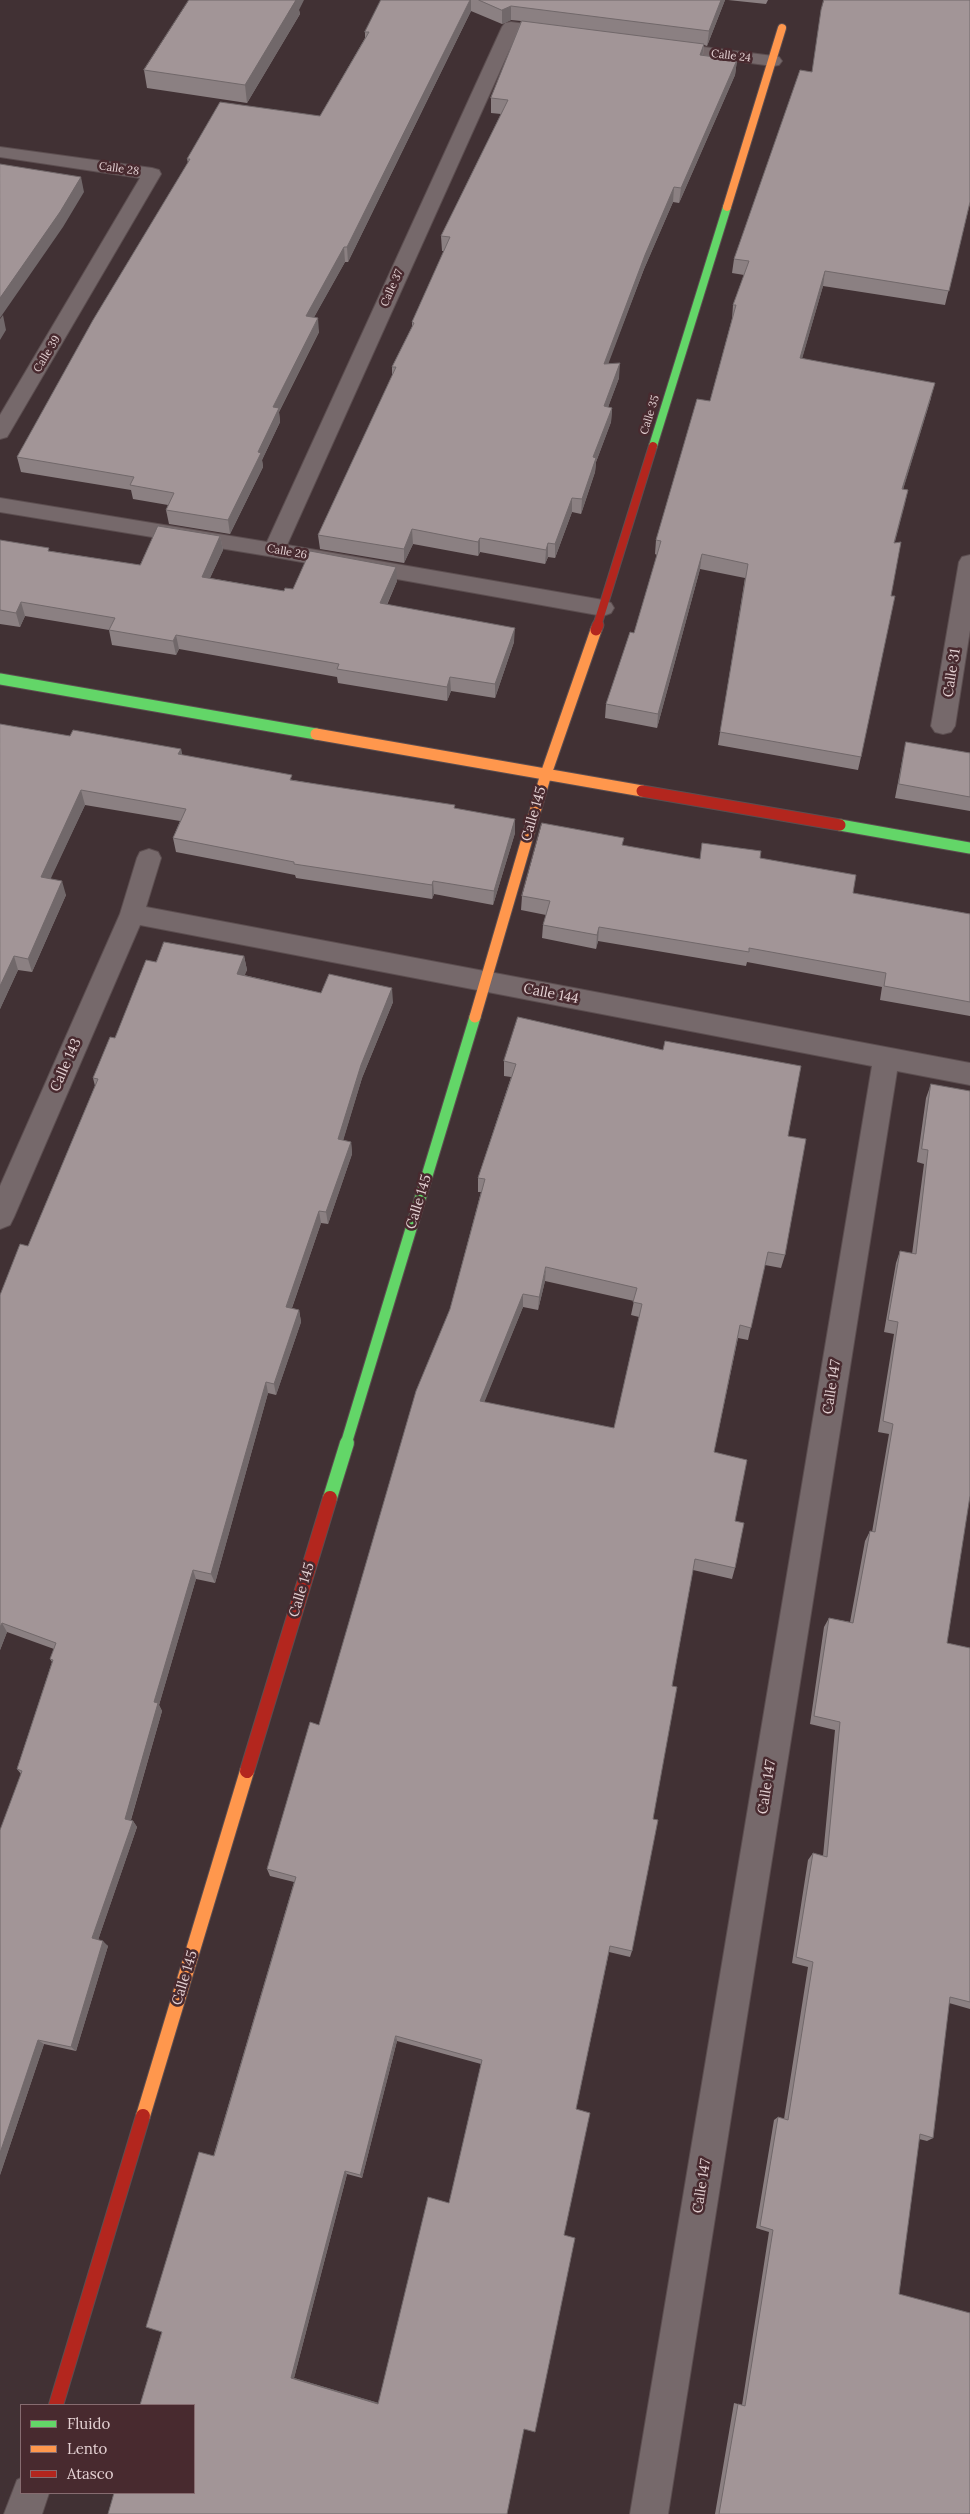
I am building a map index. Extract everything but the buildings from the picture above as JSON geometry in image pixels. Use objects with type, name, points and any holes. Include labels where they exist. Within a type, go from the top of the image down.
[{"type":"street","name":"Calle 37","points":[[274,550],[511,27],[576,35]]},
{"type":"street","name":"Calle 35","points":[[546,774],[602,608],[782,28]]},
{"type":"street","name":"Calle 24","points":[[645,44],[773,61]]},
{"type":"street","name":"Calle 28","points":[[0,152],[152,174],[93,276]]},
{"type":"street","name":"Calle 39","points":[[0,432],[93,276]]},
{"type":"street","name":"Calle 26","points":[[0,505],[274,550],[602,608]]},
{"type":"street","name":"Calle 31","points":[[943,726],[960,682],[970,562]]},
{"type":"street","points":[[0,679],[970,848]]},
{"type":"street","name":"Calle 145","points":[[56,2404],[486,982],[546,774]]},
{"type":"street","name":"Calle 143","points":[[0,1217],[132,914],[149,858]]},
{"type":"street","name":"Calle 144","points":[[132,914],[970,1074]]},
{"type":"street","name":"Calle 147","points":[[648,2514],[886,1059]]},
{"type":"street","points":[[23,2514],[30,2494]]},
{"type":"traffic: fast","points":[[653,446],[727,207]]},
{"type":"traffic: fast","points":[[0,679],[316,734]]},
{"type":"traffic: fast","points":[[840,825],[970,848]]},
{"type":"traffic: fast","points":[[330,1498],[475,1017]]},
{"type":"traffic: slow","points":[[727,207],[782,28]]},
{"type":"traffic: slow","points":[[475,1017],[546,774],[596,630]]},
{"type":"traffic: slow","points":[[316,734],[642,791]]},
{"type":"traffic: slow","points":[[143,2116],[247,1771]]},
{"type":"traffic: jam","points":[[596,630],[653,446]]},
{"type":"traffic: jam","points":[[642,791],[840,825]]},
{"type":"traffic: jam","points":[[247,1771],[330,1498]]},
{"type":"traffic: jam","points":[[56,2404],[143,2116]]}]
